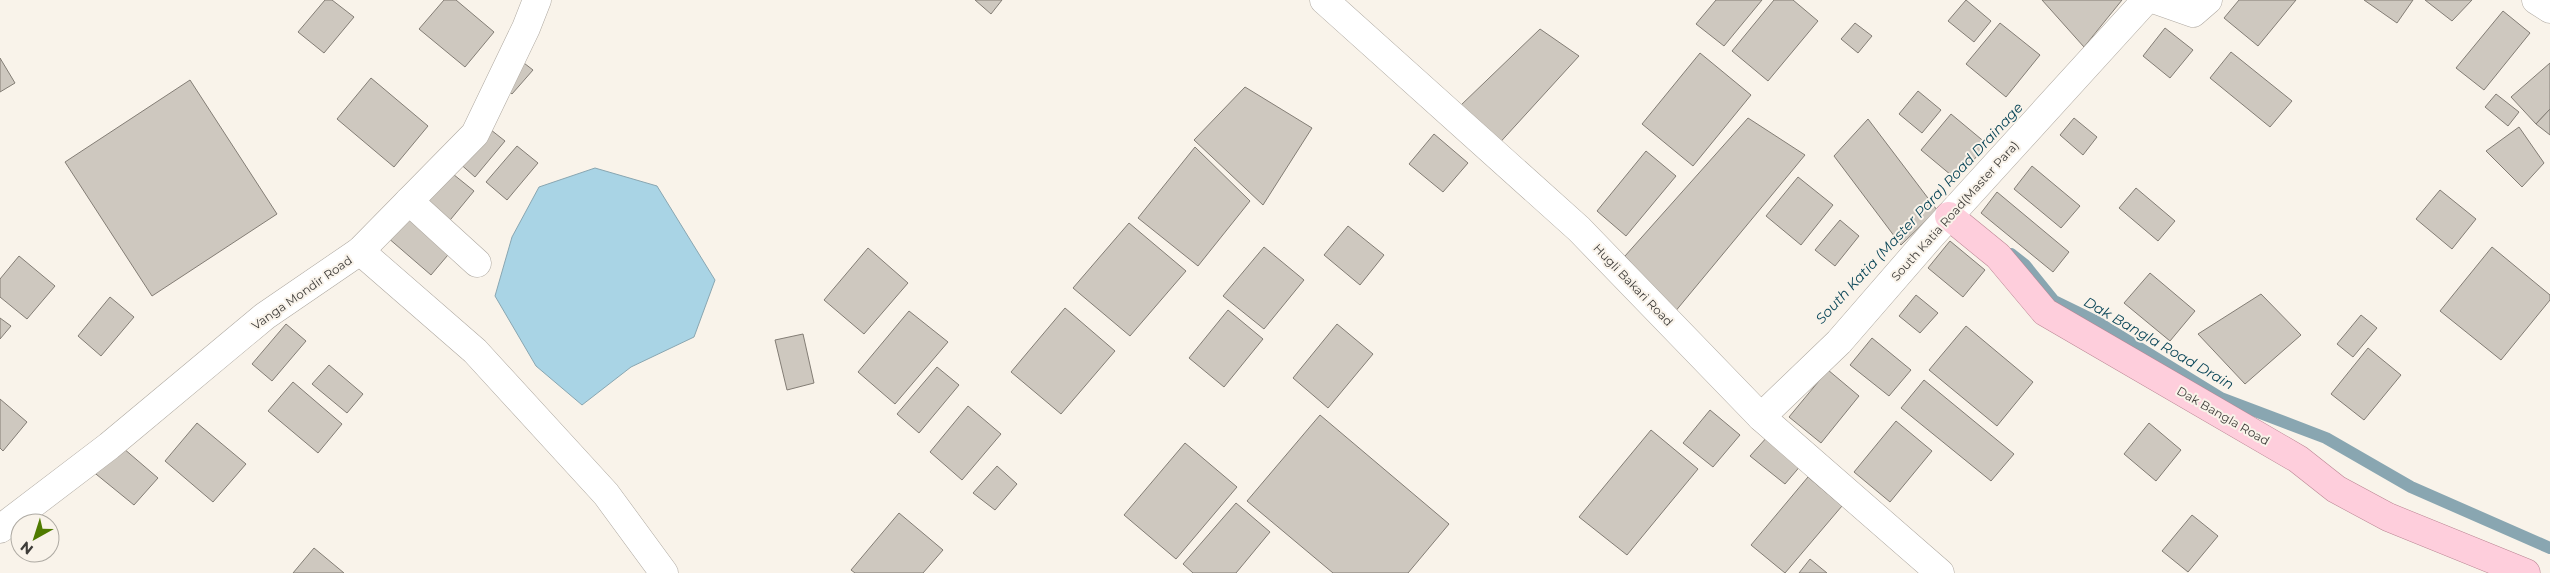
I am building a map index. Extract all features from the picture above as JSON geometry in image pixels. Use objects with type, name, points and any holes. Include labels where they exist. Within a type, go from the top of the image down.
[{"type":"main road","name":"Dak Bangla Road","points":[[1949,216],[1998,256],[2045,312],[2298,459],[2336,489],[2388,517],[2526,573]]},
{"type":"street","name":"Vanga Mondir Road","points":[[0,530],[108,446],[265,316],[360,251],[476,134],[526,28],[537,0]]},
{"type":"street","name":"Hugli Bakari Road","points":[[1324,0],[1579,229],[1761,417],[1940,573]]},
{"type":"street","name":"South Katia Road(Master Para)","points":[[1761,417],[1839,342],[1949,216],[2146,0]]},
{"type":"street","points":[[2156,0],[2193,12],[2208,0]]},
{"type":"street","points":[[2536,0],[2550,9]]},
{"type":"street","points":[[409,202],[477,263]]},
{"type":"street","points":[[360,251],[475,351],[606,494],[664,573]]},
{"type":"water","points":[[595,168],[657,186],[715,280],[694,337],[631,367],[582,405],[536,366],[495,296],[512,237],[539,187]]},
{"type":"building","points":[[325,0],[332,0],[354,17],[324,53],[298,32]]},
{"type":"building","points":[[444,0],[456,0],[494,32],[465,67],[419,29]]},
{"type":"building","points":[[975,0],[1002,0],[991,14]]},
{"type":"building","points":[[1716,0],[1762,0],[1724,46],[1696,24]]},
{"type":"building","points":[[1774,0],[1793,0],[1818,21],[1768,81],[1732,51]]},
{"type":"building","points":[[1966,0],[1991,21],[1974,42],[1948,21]]},
{"type":"building","points":[[2042,0],[2122,0],[2084,47]]},
{"type":"building","points":[[2239,0],[2296,0],[2258,46],[2224,18]]},
{"type":"building","points":[[2364,0],[2413,0],[2397,23]]},
{"type":"building","points":[[2425,0],[2472,0],[2452,21]]},
{"type":"building","points":[[2503,11],[2530,33],[2484,90],[2456,68]]},
{"type":"building","points":[[1855,23],[1872,36],[1858,53],[1841,39]]},
{"type":"building","points":[[2000,23],[2040,55],[2006,97],[1966,64]]},
{"type":"building","points":[[2165,28],[2193,50],[2170,78],[2143,56]]},
{"type":"building","points":[[1540,29],[1579,56],[1495,148],[1460,106]]},
{"type":"building","points":[[2231,52],[2292,101],[2270,127],[2210,78]]},
{"type":"building","points":[[511,53],[533,70],[512,94],[491,76]]},
{"type":"building","points":[[1700,53],[1751,95],[1693,166],[1642,124]]},
{"type":"building","points":[[0,58],[15,83],[0,92]]},
{"type":"building","points":[[2550,63],[2550,109],[2536,124],[2511,97]]},
{"type":"building","points":[[371,78],[428,126],[394,167],[337,119]]},
{"type":"building","points":[[190,80],[277,214],[152,296],[65,162]]},
{"type":"building","points":[[1245,87],[1312,128],[1263,205],[1194,140]]},
{"type":"building","points":[[1918,91],[1941,110],[1922,133],[1899,114]]},
{"type":"building","points":[[2496,94],[2519,112],[2508,126],[2485,107]]},
{"type":"building","points":[[2550,109],[2550,135],[2536,124]]},
{"type":"building","points":[[1951,114],[1987,144],[1957,180],[1921,150]]},
{"type":"building","points":[[1748,118],[1805,155],[1674,313],[1625,256]]},
{"type":"building","points":[[2074,118],[2097,137],[2083,155],[2060,135]]},
{"type":"building","points":[[1868,119],[1937,210],[1901,245],[1834,156]]},
{"type":"building","points":[[486,126],[505,141],[475,177],[457,161]]},
{"type":"building","points":[[2519,127],[2544,163],[2522,187],[2486,151]]},
{"type":"building","points":[[1434,134],[1468,163],[1443,192],[1409,164]]},
{"type":"building","points":[[517,146],[538,163],[507,200],[486,182]]},
{"type":"building","points":[[1195,147],[1250,201],[1198,266],[1138,218]]},
{"type":"building","points":[[1646,151],[1676,176],[1626,236],[1597,211]]},
{"type":"building","points":[[2032,166],[2080,206],[2061,228],[2014,189]]},
{"type":"building","points":[[448,170],[474,191],[446,225],[421,203]]},
{"type":"building","points":[[1798,177],[1833,205],[1801,245],[1766,216]]},
{"type":"building","points":[[2136,188],[2175,221],[2158,241],[2119,208]]},
{"type":"building","points":[[2440,190],[2476,219],[2452,249],[2416,219]]},
{"type":"building","points":[[1997,192],[2069,252],[2053,272],[1981,213]]},
{"type":"building","points":[[409,211],[453,249],[431,275],[387,237]]},
{"type":"building","points":[[1840,220],[1859,236],[1835,266],[1815,250]]},
{"type":"building","points":[[1129,223],[1186,271],[1130,336],[1073,288]]},
{"type":"building","points":[[1348,226],[1384,255],[1360,285],[1324,255]]},
{"type":"building","points":[[1950,241],[1985,270],[1963,297],[1928,268]]},
{"type":"building","points":[[1264,247],[1304,280],[1264,329],[1223,296]]},
{"type":"building","points":[[2492,247],[2550,295],[2550,300],[2501,360],[2440,311]]},
{"type":"building","points":[[868,248],[908,283],[864,334],[824,300]]},
{"type":"building","points":[[19,256],[55,286],[27,319],[0,297],[0,279]]},
{"type":"building","points":[[2150,273],[2195,311],[2170,341],[2124,303]]},
{"type":"building","points":[[2261,294],[2301,335],[2245,384],[2198,334]]},
{"type":"building","points":[[1916,295],[1938,313],[1920,333],[1899,316]]},
{"type":"building","points":[[110,297],[134,317],[101,356],[78,336]]},
{"type":"building","points":[[1065,308],[1115,351],[1061,414],[1011,372]]},
{"type":"building","points":[[1228,310],[1263,339],[1224,387],[1189,358]]},
{"type":"building","points":[[909,311],[948,342],[895,404],[858,372]]},
{"type":"building","points":[[2361,315],[2377,328],[2353,357],[2337,344]]},
{"type":"building","points":[[0,318],[11,326],[0,339]]},
{"type":"building","points":[[286,324],[306,341],[272,381],[252,364]]},
{"type":"building","points":[[1337,324],[1373,354],[1328,408],[1293,378]]},
{"type":"building","points":[[1966,326],[2033,382],[1997,426],[1929,370]]},
{"type":"building","points":[[803,334],[814,383],[787,390],[775,340]]},
{"type":"building","points":[[1872,338],[1911,370],[1889,396],[1850,365]]},
{"type":"building","points":[[2368,348],[2401,375],[2364,420],[2331,394]]},
{"type":"building","points":[[329,365],[363,394],[347,413],[312,384]]},
{"type":"building","points":[[937,367],[959,385],[919,433],[897,414]]},
{"type":"building","points":[[1828,370],[1859,396],[1821,443],[1789,417]]},
{"type":"building","points":[[1924,380],[2014,454],[1991,481],[1901,408]]},
{"type":"building","points":[[293,382],[342,424],[318,453],[268,411]]},
{"type":"building","points":[[0,399],[27,422],[3,451],[0,448]]},
{"type":"building","points":[[968,406],[1001,434],[962,480],[930,452]]},
{"type":"building","points":[[1710,410],[1740,435],[1713,467],[1683,443]]},
{"type":"building","points":[[1320,415],[1449,524],[1408,573],[1333,573],[1247,501]]},
{"type":"building","points":[[1896,421],[1932,451],[1890,502],[1854,472]]},
{"type":"building","points":[[197,423],[246,464],[213,502],[165,461]]},
{"type":"building","points":[[2149,423],[2181,450],[2156,481],[2124,454]]},
{"type":"building","points":[[1651,430],[1698,469],[1627,555],[1579,517]]},
{"type":"building","points":[[1768,436],[1802,464],[1785,484],[1750,456]]},
{"type":"building","points":[[116,442],[158,478],[134,505],[91,470]]},
{"type":"building","points":[[1185,443],[1237,487],[1176,559],[1124,515]]},
{"type":"building","points":[[997,466],[1017,484],[995,510],[973,493]]},
{"type":"building","points":[[1808,477],[1842,506],[1785,573],[1751,545]]},
{"type":"building","points":[[1236,503],[1270,532],[1236,573],[1193,573],[1183,564]]},
{"type":"building","points":[[899,513],[943,550],[923,573],[855,573],[851,570]]},
{"type":"building","points":[[2192,515],[2218,536],[2188,572],[2162,551]]},
{"type":"building","points":[[314,548],[344,573],[293,573]]},
{"type":"building","points":[[1810,559],[1827,573],[1799,573]]},
{"type":"waterway","name":"Dak Bangla Road Drain","points":[[2011,254],[2025,265],[2054,301],[2099,323],[2221,398],[2326,438],[2411,487],[2550,548]]},
{"type":"water label","name":"South Katia (Master Para) Road Drainage","points":[[1919,213]]}]
